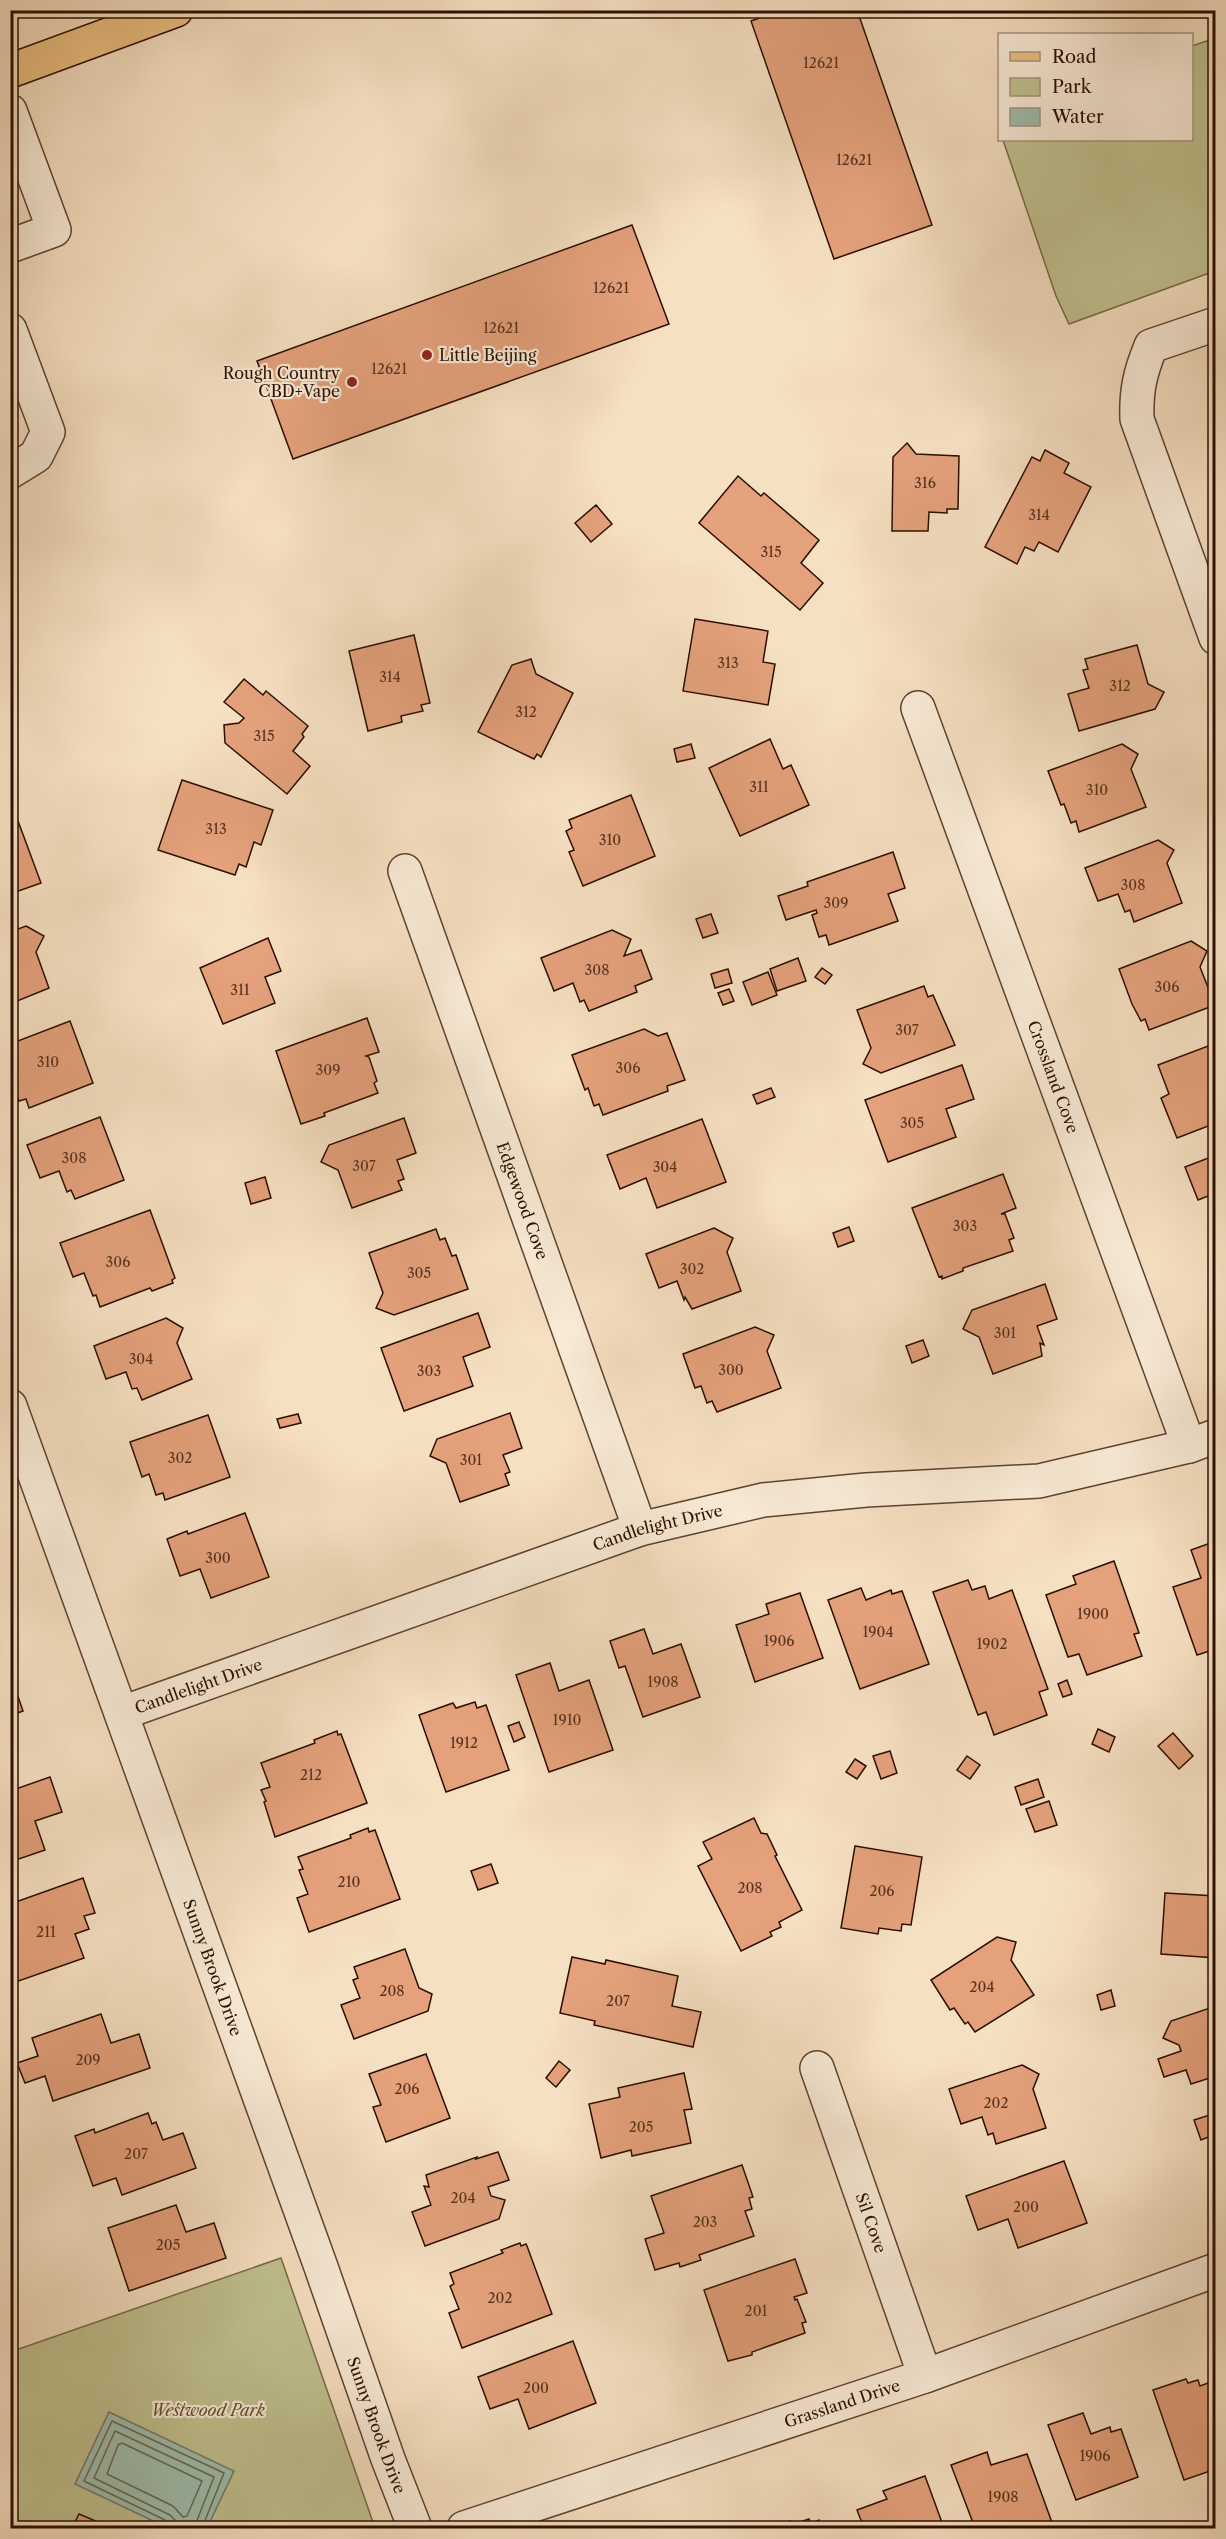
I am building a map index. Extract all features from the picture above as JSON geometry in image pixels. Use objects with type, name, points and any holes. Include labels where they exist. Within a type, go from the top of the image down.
[{"type":"main road","points":[[10,71],[176,10]]},
{"type":"street","points":[[10,111],[54,230],[10,246]]},
{"type":"street","points":[[1215,324],[1151,346],[1140,372],[1136,393],[1137,418],[1215,638]]},
{"type":"street","points":[[10,330],[48,432],[36,456],[10,472]]},
{"type":"street","name":"Crossland Cove","points":[[918,708],[1202,1441]]},
{"type":"street","name":"Edgewood Cove","points":[[405,872],[640,1529]]},
{"type":"street","name":"Sunny Brook Drive","points":[[10,1406],[21,1470],[122,1713],[415,2529]]},
{"type":"street","name":"Candlelight Drive","points":[[122,1713],[640,1529],[763,1500],[866,1490],[1039,1481],[1202,1441]]},
{"type":"street","name":"Sil Cove","points":[[817,2068],[925,2376]]},
{"type":"street","name":"Grassland Drive","points":[[464,2529],[925,2376],[1215,2270]]},
{"type":"green space","points":[[1215,38],[1215,271],[1069,324],[1056,296],[1003,141],[1193,141],[1193,46]]},
{"type":"green space","name":"Westwood Park","points":[[281,2258],[375,2528],[11,2528],[10,2352]]},
{"type":"water","points":[[109,2412],[234,2471],[207,2528],[168,2528],[75,2484]]},
{"type":"building","points":[[782,10],[857,10],[932,225],[834,259],[751,21]]},
{"type":"building","points":[[632,225],[669,324],[293,459],[257,361]]},
{"type":"building","points":[[907,443],[916,454],[959,456],[958,509],[947,509],[947,513],[929,512],[928,531],[892,531],[893,457]]},
{"type":"building","points":[[1045,450],[1069,463],[1064,473],[1091,487],[1058,552],[1039,542],[1034,551],[1025,547],[1017,564],[985,547],[1032,457],[1040,461]]},
{"type":"building","points":[[738,476],[761,496],[764,493],[819,540],[801,563],[823,583],[800,610],[699,523]]},
{"type":"building","points":[[596,505],[612,524],[591,542],[575,523]]},
{"type":"building","points":[[695,619],[768,631],[763,662],[775,664],[768,705],[683,691]]},
{"type":"building","points":[[414,635],[430,703],[421,705],[423,711],[401,716],[402,722],[368,731],[349,651]]},
{"type":"building","points":[[1137,645],[1148,684],[1164,692],[1155,709],[1079,731],[1068,694],[1089,688],[1083,670],[1088,669],[1085,659]]},
{"type":"building","points":[[531,659],[536,674],[573,693],[541,757],[537,754],[534,759],[478,732],[512,665]]},
{"type":"building","points":[[244,679],[263,695],[266,691],[308,726],[302,734],[304,737],[293,751],[310,766],[287,794],[225,743],[224,725],[239,723],[244,718],[224,702]]},
{"type":"building","points":[[770,739],[783,769],[791,765],[809,805],[740,836],[709,768]]},
{"type":"building","points":[[691,744],[695,758],[677,762],[674,749]]},
{"type":"building","points":[[1122,744],[1138,754],[1131,769],[1146,807],[1079,832],[1076,821],[1071,823],[1064,804],[1061,805],[1048,771]]},
{"type":"building","points":[[182,780],[273,810],[261,845],[254,842],[246,867],[239,864],[235,875],[158,850]]},
{"type":"building","points":[[631,795],[655,856],[583,886],[569,852],[574,850],[566,831],[572,828],[569,820]]},
{"type":"building","points":[[18,821],[41,883],[10,894],[10,824]]},
{"type":"building","points":[[1158,840],[1174,850],[1167,863],[1182,903],[1134,922],[1130,910],[1125,912],[1118,894],[1098,901],[1085,868]]},
{"type":"building","points":[[893,852],[905,888],[888,894],[898,921],[829,945],[826,935],[819,937],[812,915],[817,913],[816,910],[786,920],[778,896],[808,886],[807,882]]},
{"type":"building","points":[[711,914],[718,933],[703,938],[696,919]]},
{"type":"building","points":[[26,926],[44,936],[36,952],[49,988],[10,1004],[10,932]]},
{"type":"building","points":[[612,930],[631,939],[624,956],[641,950],[652,979],[635,986],[637,992],[589,1011],[584,1000],[580,1002],[573,983],[554,991],[541,958]]},
{"type":"building","points":[[268,938],[281,971],[265,977],[275,1003],[223,1024],[200,968]]},
{"type":"building","points":[[1191,941],[1207,951],[1200,967],[1215,1005],[1149,1030],[1145,1019],[1141,1021],[1132,1004],[1119,969]]},
{"type":"building","points":[[798,958],[806,981],[777,991],[770,969]]},
{"type":"building","points":[[822,968],[832,975],[825,984],[815,977]]},
{"type":"building","points":[[728,969],[732,983],[715,988],[711,974]]},
{"type":"building","points":[[768,972],[777,995],[752,1005],[743,982]]},
{"type":"building","points":[[924,986],[928,997],[933,995],[955,1045],[881,1073],[863,1064],[871,1048],[857,1010]]},
{"type":"building","points":[[729,989],[734,1001],[723,1005],[718,993]]},
{"type":"building","points":[[367,1018],[379,1052],[366,1056],[369,1057],[377,1081],[374,1083],[378,1093],[301,1124],[276,1051]]},
{"type":"building","points":[[70,1021],[93,1083],[29,1108],[26,1099],[19,1101],[10,1080],[10,1044]]},
{"type":"building","points":[[644,1029],[658,1036],[667,1033],[685,1080],[667,1086],[668,1091],[603,1115],[599,1104],[594,1106],[588,1088],[585,1090],[572,1055]]},
{"type":"building","points":[[1216,1043],[1216,1123],[1177,1138],[1161,1098],[1169,1094],[1158,1065]]},
{"type":"building","points":[[962,1065],[974,1099],[946,1109],[956,1137],[888,1162],[865,1100]]},
{"type":"building","points":[[771,1088],[775,1097],[757,1104],[753,1095]]},
{"type":"building","points":[[100,1117],[124,1180],[75,1199],[71,1190],[67,1192],[59,1171],[40,1178],[27,1145]]},
{"type":"building","points":[[404,1118],[416,1153],[397,1160],[404,1179],[398,1181],[402,1190],[352,1208],[338,1170],[321,1162],[329,1145]]},
{"type":"building","points":[[702,1119],[726,1182],[657,1208],[646,1178],[620,1189],[607,1155]]},
{"type":"building","points":[[1216,1155],[1216,1193],[1198,1200],[1185,1167]]},
{"type":"building","points":[[1003,1174],[1016,1208],[1001,1214],[1005,1214],[1014,1238],[1009,1240],[1013,1251],[963,1268],[963,1271],[942,1279],[942,1276],[939,1277],[912,1208]]},
{"type":"building","points":[[265,1177],[271,1198],[251,1204],[245,1183]]},
{"type":"building","points":[[150,1210],[175,1278],[172,1280],[173,1283],[152,1291],[150,1288],[100,1307],[84,1273],[73,1277],[60,1243]]},
{"type":"building","points":[[849,1227],[854,1241],[838,1247],[833,1233]]},
{"type":"building","points":[[714,1228],[733,1238],[727,1252],[741,1291],[692,1309],[685,1297],[684,1300],[677,1281],[659,1288],[646,1254]]},
{"type":"building","points":[[436,1229],[440,1240],[445,1238],[452,1256],[456,1255],[468,1289],[394,1315],[376,1308],[383,1293],[369,1253]]},
{"type":"building","points":[[1045,1284],[1057,1319],[1037,1326],[1044,1345],[1040,1343],[1042,1356],[993,1374],[979,1337],[963,1329],[972,1310]]},
{"type":"building","points":[[478,1313],[490,1347],[463,1357],[473,1386],[404,1411],[381,1348]]},
{"type":"building","points":[[166,1318],[183,1328],[177,1343],[192,1379],[142,1400],[137,1388],[132,1389],[126,1372],[106,1379],[94,1346]]},
{"type":"building","points":[[755,1327],[774,1335],[767,1351],[781,1388],[717,1412],[712,1401],[707,1403],[701,1386],[695,1388],[683,1354]]},
{"type":"building","points":[[923,1340],[929,1356],[912,1363],[906,1346]]},
{"type":"building","points":[[510,1413],[522,1448],[503,1455],[510,1472],[505,1474],[509,1485],[460,1502],[446,1463],[430,1456],[437,1439]]},
{"type":"building","points":[[298,1414],[301,1423],[280,1428],[277,1419]]},
{"type":"building","points":[[208,1415],[230,1477],[165,1500],[163,1493],[156,1495],[149,1474],[142,1477],[130,1442]]},
{"type":"building","points":[[245,1513],[269,1577],[211,1598],[200,1569],[180,1576],[167,1539],[187,1531],[188,1534]]},
{"type":"building","points":[[1216,1541],[1216,1649],[1197,1655],[1173,1587],[1201,1578],[1191,1550]]},
{"type":"building","points":[[1114,1561],[1139,1633],[1134,1634],[1142,1656],[1087,1675],[1079,1654],[1068,1657],[1046,1595],[1076,1584],[1073,1576]]},
{"type":"building","points":[[968,1580],[972,1590],[985,1586],[989,1599],[1012,1590],[1048,1689],[1039,1692],[1047,1715],[994,1735],[986,1712],[978,1715],[933,1592]]},
{"type":"building","points":[[861,1588],[866,1600],[891,1590],[892,1594],[902,1591],[929,1664],[860,1689],[828,1600]]},
{"type":"building","points":[[800,1593],[823,1658],[755,1682],[736,1625],[769,1614],[766,1604]]},
{"type":"building","points":[[644,1629],[653,1654],[681,1644],[700,1697],[643,1717],[625,1666],[619,1668],[610,1641]]},
{"type":"building","points":[[550,1663],[559,1691],[589,1680],[613,1750],[549,1772],[516,1675]]},
{"type":"building","points":[[11,1676],[23,1711],[12,1715],[16,1728],[10,1730]]},
{"type":"building","points":[[1067,1680],[1072,1694],[1063,1697],[1058,1684]]},
{"type":"building","points":[[475,1702],[477,1708],[486,1705],[509,1770],[446,1792],[419,1715],[453,1703],[456,1708]]},
{"type":"building","points":[[519,1722],[525,1737],[514,1742],[508,1726]]},
{"type":"building","points":[[1098,1729],[1115,1737],[1109,1752],[1092,1744]]},
{"type":"building","points":[[337,1731],[338,1735],[341,1734],[367,1803],[275,1837],[261,1790],[270,1787],[261,1763],[315,1743],[314,1740]]},
{"type":"building","points":[[1173,1733],[1193,1756],[1179,1769],[1158,1746]]},
{"type":"building","points":[[890,1751],[897,1773],[881,1779],[873,1756]]},
{"type":"building","points":[[967,1756],[980,1765],[970,1779],[957,1770]]},
{"type":"building","points":[[855,1759],[866,1766],[857,1779],[846,1772]]},
{"type":"building","points":[[50,1777],[62,1812],[35,1821],[45,1850],[10,1862],[10,1791]]},
{"type":"building","points":[[1038,1779],[1044,1797],[1021,1805],[1015,1787]]},
{"type":"building","points":[[1049,1801],[1057,1825],[1035,1832],[1026,1809]]},
{"type":"building","points":[[754,1818],[761,1833],[767,1834],[777,1855],[775,1856],[802,1910],[779,1922],[781,1927],[770,1932],[772,1936],[741,1951],[698,1866],[712,1859],[703,1842]]},
{"type":"building","points":[[368,1828],[369,1832],[375,1830],[400,1899],[309,1932],[297,1898],[308,1894],[299,1870],[303,1869],[298,1857],[351,1838],[350,1835]]},
{"type":"building","points":[[855,1846],[922,1857],[911,1925],[902,1924],[901,1931],[879,1928],[878,1934],[841,1928]]},
{"type":"building","points":[[491,1864],[498,1883],[478,1890],[471,1871]]},
{"type":"building","points":[[83,1878],[95,1913],[84,1916],[89,1929],[75,1934],[84,1958],[10,1984],[10,1904]]},
{"type":"building","points":[[1165,1893],[1216,1896],[1216,1958],[1161,1954]]},
{"type":"building","points":[[997,1937],[1016,1942],[1011,1960],[1034,1995],[975,2032],[968,2022],[965,2024],[954,2008],[950,2010],[931,1980]]},
{"type":"building","points":[[405,1949],[419,1988],[432,1994],[428,2011],[354,2039],[341,2005],[360,1998],[353,1980],[358,1978],[354,1967]]},
{"type":"building","points":[[572,1957],[605,1964],[606,1960],[678,1976],[672,2006],[701,2012],[693,2047],[594,2025],[595,2021],[560,2013]]},
{"type":"building","points":[[1111,1990],[1115,2006],[1101,2010],[1097,1995]]},
{"type":"building","points":[[1216,2006],[1216,2076],[1191,2084],[1186,2070],[1164,2077],[1158,2059],[1181,2051],[1179,2045],[1163,2038],[1171,2021]]},
{"type":"building","points":[[101,2014],[111,2043],[139,2034],[150,2068],[53,2101],[45,2076],[25,2083],[17,2063],[38,2056],[32,2038]]},
{"type":"building","points":[[426,2054],[450,2118],[386,2142],[373,2107],[381,2105],[369,2074]]},
{"type":"building","points":[[559,2061],[570,2070],[556,2087],[546,2078]]},
{"type":"building","points":[[1022,2065],[1039,2074],[1033,2089],[1046,2128],[996,2144],[993,2133],[988,2135],[982,2117],[961,2124],[949,2089]]},
{"type":"building","points":[[684,2073],[692,2109],[684,2110],[691,2143],[632,2156],[631,2150],[601,2158],[589,2104],[620,2097],[618,2088]]},
{"type":"building","points":[[148,2113],[152,2124],[156,2122],[163,2140],[183,2133],[196,2168],[122,2195],[116,2178],[93,2186],[75,2136],[94,2129],[95,2133]]},
{"type":"building","points":[[1216,2113],[1216,2134],[1201,2140],[1194,2120]]},
{"type":"building","points":[[498,2152],[509,2180],[488,2187],[491,2196],[505,2200],[499,2219],[425,2246],[412,2212],[431,2205],[424,2186],[429,2187],[426,2175]]},
{"type":"building","points":[[1064,2161],[1087,2223],[1018,2248],[1008,2219],[978,2230],[966,2196]]},
{"type":"building","points":[[742,2165],[753,2197],[749,2198],[752,2209],[745,2211],[754,2236],[699,2255],[701,2260],[680,2267],[679,2263],[655,2270],[645,2239],[664,2233],[651,2196]]},
{"type":"building","points":[[176,2205],[186,2232],[214,2223],[226,2258],[129,2291],[108,2228]]},
{"type":"building","points":[[520,2243],[521,2246],[526,2244],[527,2246],[552,2314],[462,2348],[449,2313],[459,2309],[450,2286],[454,2284],[450,2273],[503,2253],[501,2250]]},
{"type":"building","points":[[795,2259],[807,2293],[794,2297],[795,2300],[797,2299],[806,2322],[802,2323],[805,2333],[752,2352],[752,2355],[728,2361],[704,2290]]},
{"type":"building","points":[[573,2341],[596,2403],[529,2429],[518,2399],[490,2409],[478,2377]]},
{"type":"building","points":[[1186,2379],[1188,2383],[1198,2380],[1200,2386],[1216,2380],[1216,2469],[1184,2480],[1153,2390]]},
{"type":"building","points":[[1083,2413],[1091,2434],[1110,2427],[1111,2432],[1121,2429],[1138,2477],[1076,2500],[1048,2425]]},
{"type":"building","points":[[987,2452],[991,2465],[1027,2454],[1054,2528],[975,2528],[951,2465]]},
{"type":"building","points":[[925,2476],[944,2528],[864,2528],[857,2510],[887,2499],[883,2491]]},
{"type":"building","points":[[79,2514],[112,2528],[72,2528]]},
{"type":"building","points":[[809,2519],[811,2524],[819,2520],[822,2528],[769,2528],[790,2521],[791,2525]]},
{"type":"place","name":"Little Beijing","points":[[427,355]]},
{"type":"place","name":"Rough Country CBD+Vape","points":[[352,382]]}]
